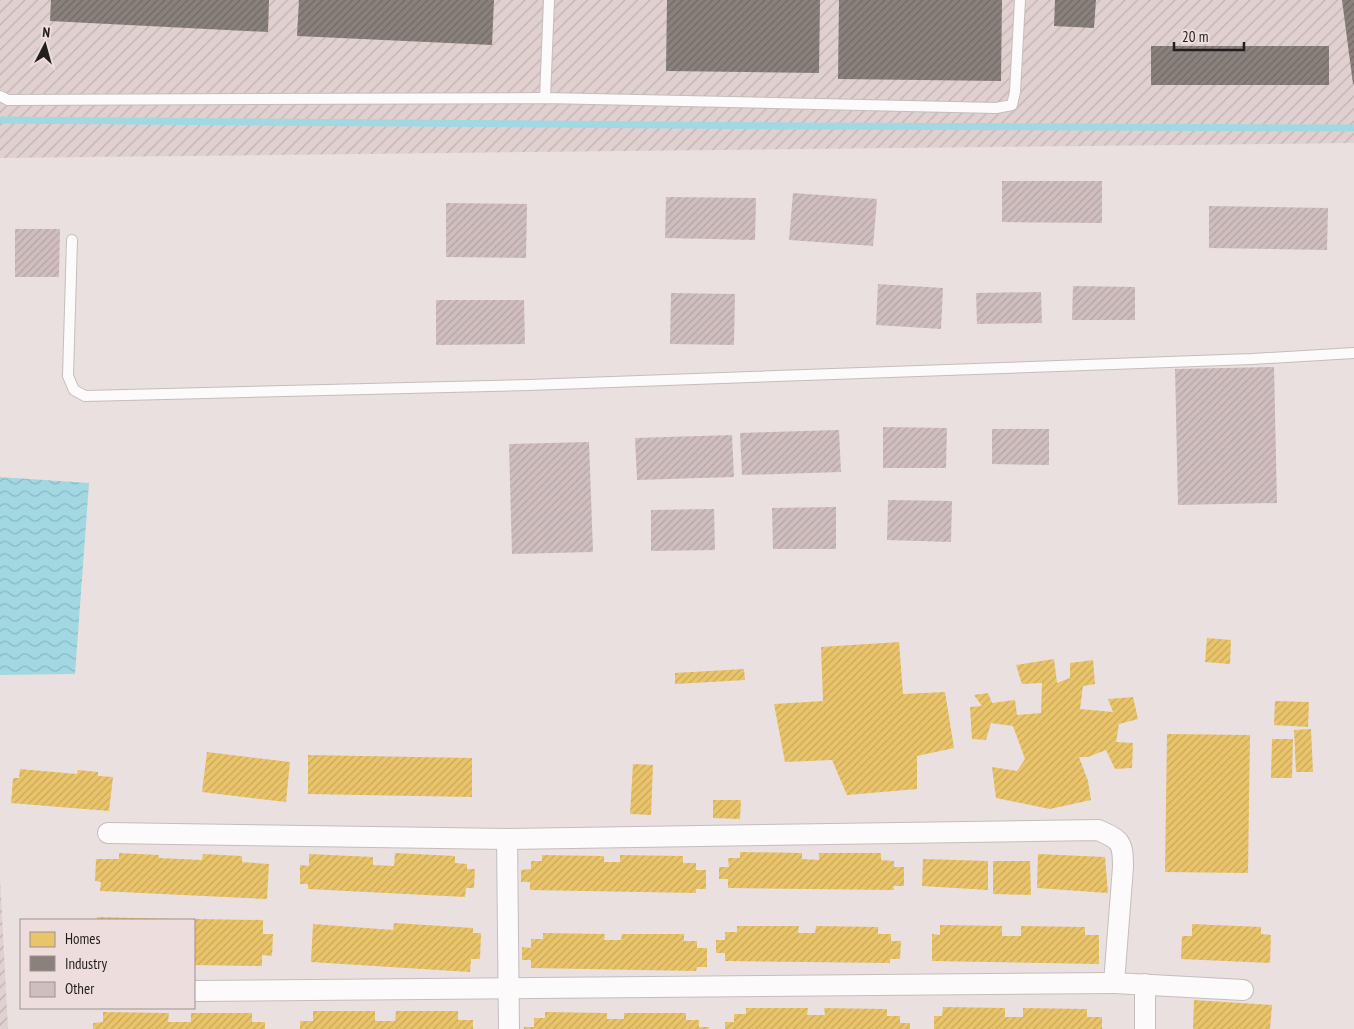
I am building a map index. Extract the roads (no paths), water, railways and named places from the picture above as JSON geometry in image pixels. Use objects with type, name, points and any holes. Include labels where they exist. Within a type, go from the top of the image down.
[{"type":"street","points":[[108,833],[507,839],[1098,830],[1114,837],[1123,848],[1121,904],[1114,983]]},
{"type":"street","points":[[507,839],[509,1029]]},
{"type":"street","points":[[195,991],[1114,983],[1243,990]]},
{"type":"street","points":[[1145,984],[1145,1029]]},
{"type":"lane","points":[[545,98],[549,0]]},
{"type":"lane","points":[[0,96],[8,100],[545,98],[996,108],[1012,106],[1015,92],[1020,0]]},
{"type":"lane","points":[[72,240],[68,376],[74,390],[85,396],[549,384],[1252,359],[1354,353]]},
{"type":"water","points":[[0,477],[89,483],[75,674],[0,675]]},
{"type":"waterway","points":[[0,120],[1354,128]]}]
